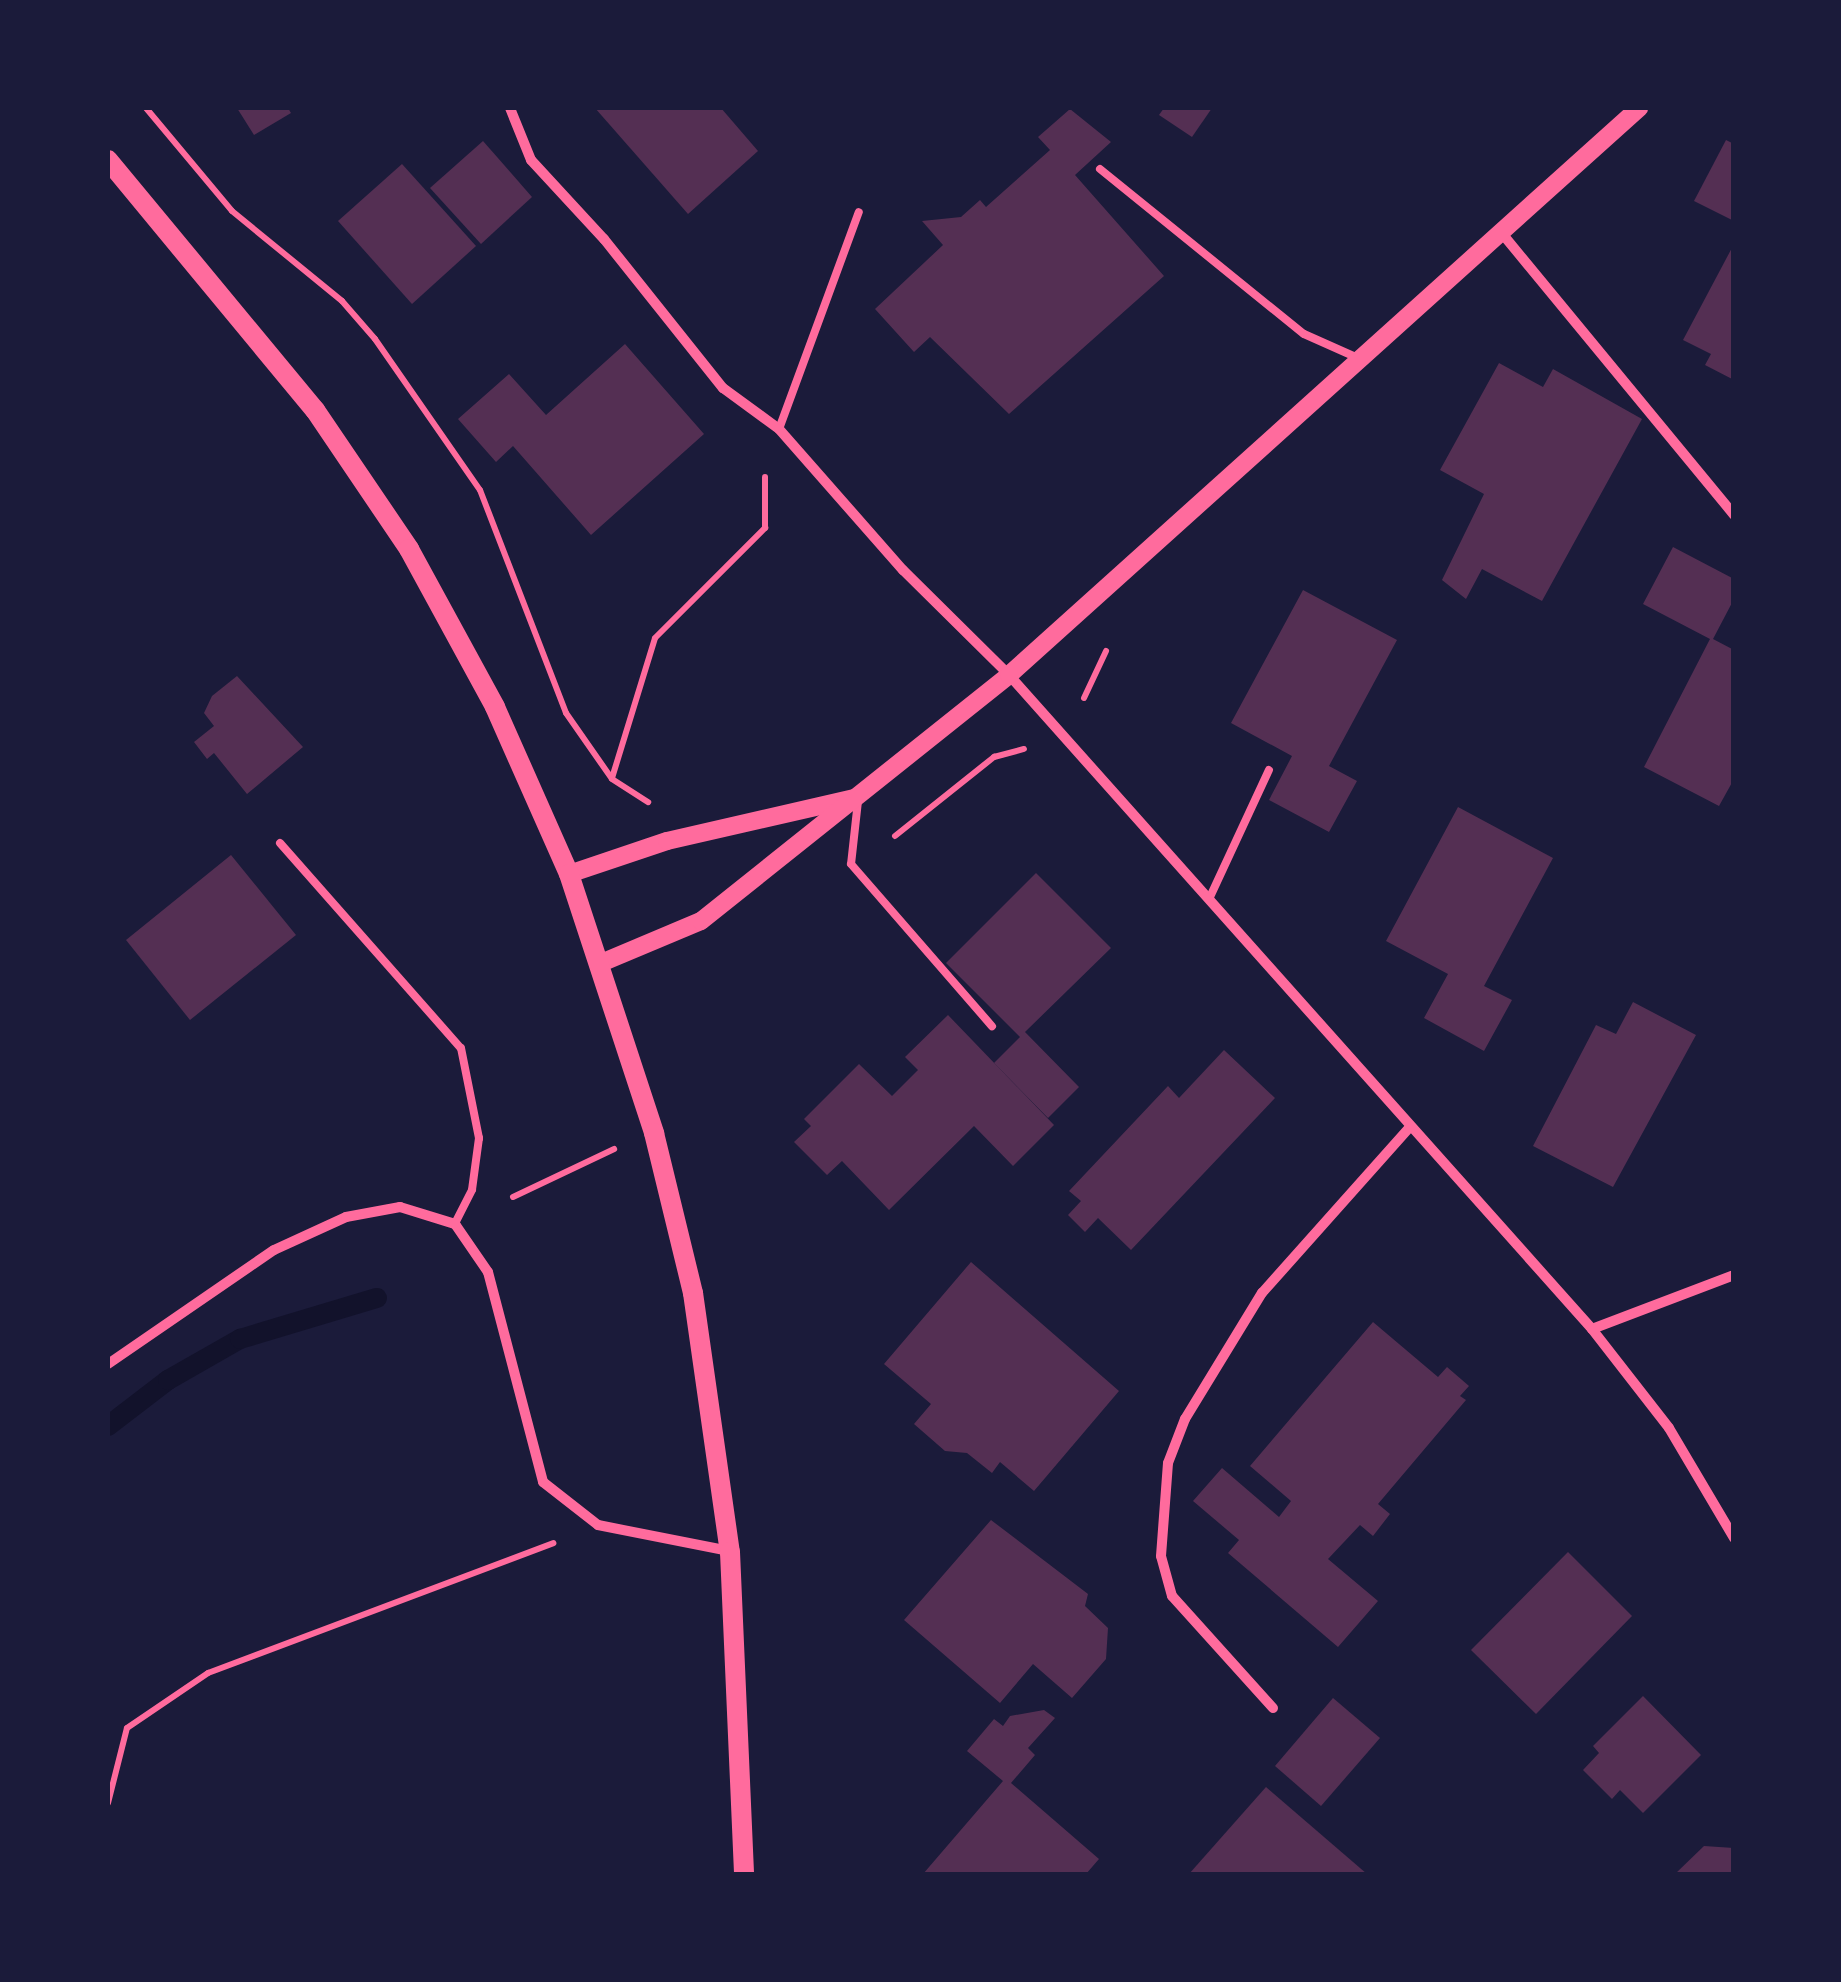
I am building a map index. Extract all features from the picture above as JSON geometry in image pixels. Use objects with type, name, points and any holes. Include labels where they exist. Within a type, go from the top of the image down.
[{"type":"main road","points":[[108,160],[315,410],[408,549],[495,707],[568,874],[601,963],[694,1293],[730,1552],[744,1874]]},
{"type":"street","points":[[510,108],[531,160],[604,239],[723,388],[779,430],[903,570],[1009,675],[1210,897],[1408,1128],[1592,1329],[1669,1428],[1734,1538]]},
{"type":"street","points":[[601,963],[701,921],[1009,675],[1639,108]]},
{"type":"street","points":[[1499,230],[1734,516]]},
{"type":"street","points":[[568,874],[668,841],[859,796]]},
{"type":"street","points":[[1274,1708],[1172,1596],[1161,1556],[1168,1463],[1185,1420],[1262,1293],[1408,1128]]},
{"type":"street","points":[[108,1364],[274,1250],[346,1217],[400,1207],[455,1224],[488,1272],[543,1482],[598,1525],[730,1552]]},
{"type":"street","points":[[1592,1329],[1734,1274]]},
{"type":"lane","points":[[1100,168],[1304,334],[1358,358]]},
{"type":"lane","points":[[779,430],[859,212]]},
{"type":"lane","points":[[1210,897],[1269,770]]},
{"type":"lane","points":[[859,796],[851,864],[992,1026]]},
{"type":"lane","points":[[280,843],[461,1048],[479,1138],[472,1190],[455,1224]]},
{"type":"path","points":[[146,108],[232,211],[342,301],[459,460],[480,490],[566,714],[612,779],[648,802]]},
{"type":"path","points":[[612,779],[655,638],[766,528],[765,446],[779,430]]},
{"type":"path","points":[[455,1224],[620,1147]]},
{"type":"path","points":[[108,1803],[127,1728],[208,1672],[598,1525]]},
{"type":"building","points":[[237,108],[288,108],[291,113],[254,135]]},
{"type":"building","points":[[595,108],[721,108],[758,151],[688,214]]},
{"type":"building","points":[[1164,108],[1212,108],[1192,137],[1159,115]]},
{"type":"building","points":[[1070,109],[1111,142],[1075,175],[1164,276],[1009,414],[930,337],[914,352],[875,309],[943,245],[922,221],[961,217],[980,200],[986,207],[1050,150],[1038,137]]},
{"type":"building","points":[[1726,140],[1734,144],[1734,221],[1694,201]]},
{"type":"building","points":[[483,141],[532,197],[481,244],[430,188]]},
{"type":"building","points":[[402,164],[476,246],[412,304],[338,221]]},
{"type":"building","points":[[1734,244],[1734,380],[1705,365],[1711,354],[1683,340]]},
{"type":"building","points":[[625,344],[704,434],[591,535],[513,446],[496,462],[458,419],[509,374],[546,415]]},
{"type":"building","points":[[1499,363],[1543,387],[1553,369],[1642,419],[1542,601],[1482,569],[1466,599],[1442,580],[1484,494],[1440,470]]},
{"type":"building","points":[[1673,547],[1734,579],[1734,599],[1713,639],[1734,650],[1734,779],[1719,806],[1644,767],[1710,639],[1643,604]]},
{"type":"building","points":[[1303,590],[1397,640],[1329,766],[1357,781],[1329,832],[1269,800],[1292,756],[1231,723]]},
{"type":"building","points":[[237,676],[303,747],[247,794],[214,753],[207,759],[194,742],[214,726],[204,713],[212,696]]},
{"type":"building","points":[[1458,807],[1553,858],[1484,986],[1512,1000],[1484,1051],[1424,1018],[1448,974],[1386,941]]},
{"type":"building","points":[[231,855],[296,935],[190,1020],[126,940]]},
{"type":"building","points":[[1036,873],[1111,948],[1025,1032],[1079,1087],[1048,1118],[994,1063],[1020,1037],[946,963]]},
{"type":"building","points":[[1633,1002],[1696,1035],[1613,1187],[1533,1146],[1596,1025],[1616,1034]]},
{"type":"building","points":[[948,1015],[1054,1125],[1013,1166],[974,1126],[889,1210],[842,1161],[827,1175],[794,1142],[811,1126],[804,1119],[859,1064],[892,1096],[918,1070],[905,1057]]},
{"type":"building","points":[[1224,1050],[1275,1098],[1131,1250],[1098,1218],[1085,1232],[1068,1215],[1081,1201],[1069,1191],[1168,1086],[1179,1098]]},
{"type":"building","points":[[971,1262],[1119,1391],[1034,1491],[1000,1462],[992,1473],[967,1453],[945,1451],[914,1424],[931,1404],[884,1364]]},
{"type":"building","points":[[1373,1322],[1438,1377],[1447,1367],[1469,1386],[1460,1396],[1466,1400],[1378,1504],[1390,1514],[1373,1536],[1360,1525],[1328,1559],[1378,1601],[1338,1647],[1228,1553],[1239,1540],[1193,1501],[1222,1468],[1279,1517],[1291,1501],[1250,1466]]},
{"type":"building","points":[[991,1520],[1088,1594],[1085,1606],[1108,1628],[1106,1659],[1072,1698],[1033,1664],[1000,1703],[904,1620]]},
{"type":"building","points":[[1568,1552],[1632,1616],[1536,1714],[1471,1650]]},
{"type":"building","points":[[1643,1696],[1701,1755],[1643,1813],[1620,1790],[1612,1799],[1583,1770],[1599,1753],[1593,1746]]},
{"type":"building","points":[[1333,1698],[1380,1738],[1321,1806],[1275,1766]]},
{"type":"building","points":[[1044,1710],[1055,1718],[1028,1748],[1035,1755],[1011,1783],[1099,1859],[1086,1874],[923,1874],[1003,1781],[967,1751],[994,1719],[1003,1726],[1010,1716]]},
{"type":"building","points":[[1266,1787],[1367,1874],[1189,1874]]},
{"type":"building","points":[[1704,1846],[1734,1848],[1734,1874],[1675,1874]]},
{"type":"waterway","points":[[108,1426],[168,1380],[240,1339],[377,1298]]}]
